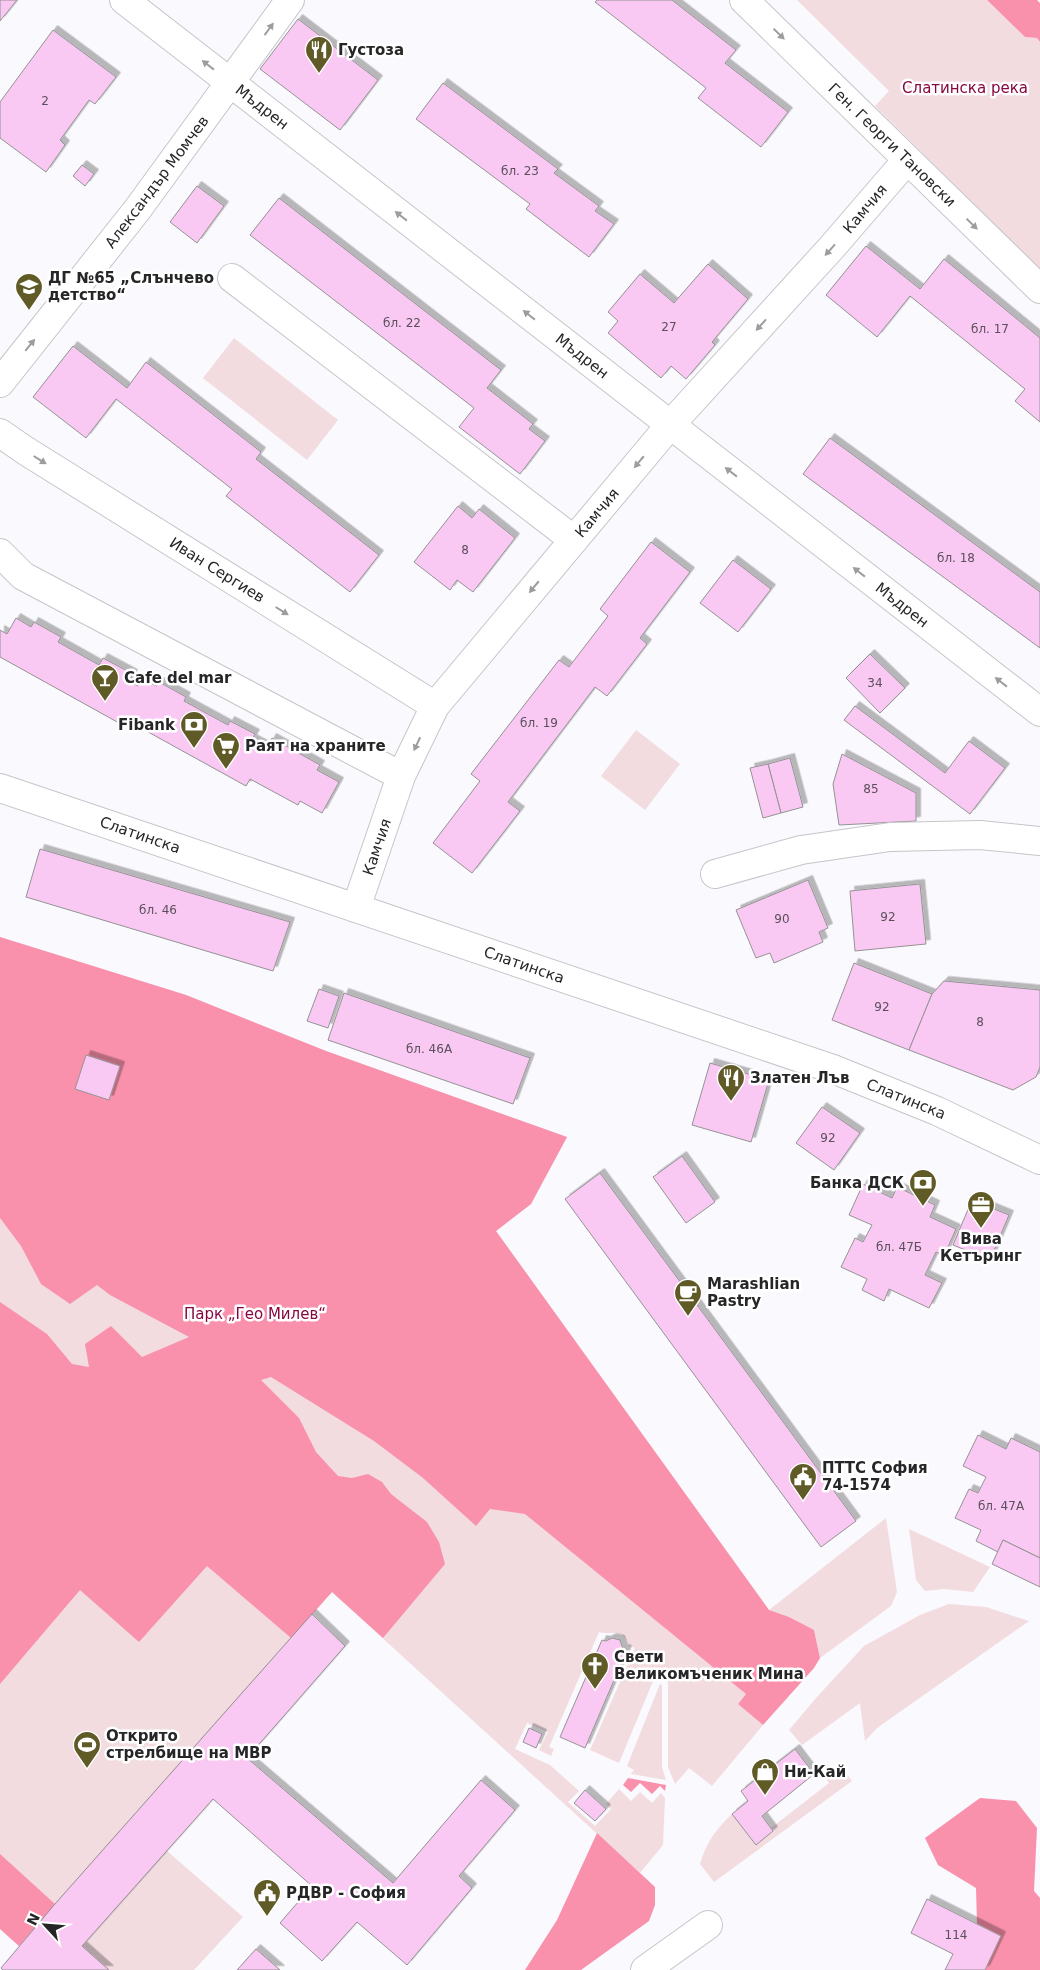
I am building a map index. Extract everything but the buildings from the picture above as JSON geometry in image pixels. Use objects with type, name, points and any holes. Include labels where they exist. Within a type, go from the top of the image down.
[{"type":"street","name":"Мъдрен","points":[[124,0],[1040,712]]},
{"type":"street","name":"Александър Момчев","points":[[0,383],[115,239],[290,0]]},
{"type":"street","name":"Ген. Георги Тановски","points":[[744,0],[1040,289]]},
{"type":"street","name":"Камчия","points":[[356,908],[401,776],[435,706],[670,425],[833,246],[907,160]]},
{"type":"street","points":[[232,278],[574,540]]},
{"type":"street","name":"Иван Сергиев","points":[[0,433],[435,706]]},
{"type":"street","points":[[0,553],[23,576],[401,776]]},
{"type":"street","name":"Слатинска","points":[[0,788],[833,1069],[1037,1152]]},
{"type":"street","points":[[714,874],[801,850],[890,837],[980,835],[1040,842]]},
{"type":"street","points":[[645,1970],[708,1925]]},
{"type":"green space","name":"Слатинска река","points":[[797,0],[987,0],[1025,37],[1037,38],[1040,42],[1040,269],[875,106],[889,91]]},
{"type":"green space","points":[[987,0],[1037,0],[1040,3],[1040,42],[1037,38],[1025,37]]},
{"type":"green space","points":[[234,338],[338,420],[307,460],[203,378]]},
{"type":"green space","points":[[636,730],[680,764],[645,810],[601,776]]},
{"type":"green space","name":"Парк „Гео Милев“","points":[[0,937],[186,995],[326,1051],[567,1137],[531,1204],[496,1231],[769,1610],[886,1518],[897,1592],[891,1606],[820,1658],[814,1630],[707,1661],[746,1694],[738,1704],[763,1725],[712,1786],[689,1768],[675,1784],[668,1767],[668,1679],[656,1674],[619,1763],[590,1750],[635,1648],[628,1645],[626,1639],[620,1634],[599,1632],[549,1747],[554,1749],[551,1756],[539,1750],[548,1732],[527,1723],[515,1749],[550,1765],[579,1791],[568,1802],[595,1826],[611,1809],[606,1804],[619,1789],[631,1801],[640,1792],[652,1803],[661,1793],[665,1798],[663,1845],[640,1873],[332,1592],[19,1946],[0,1929]]},
{"type":"green space","name":"Парк „Гео Милев“","points":[[0,937],[186,995],[326,1051],[567,1137],[531,1204],[496,1231],[769,1610],[789,1617],[814,1630],[820,1658],[814,1668],[763,1725],[738,1704],[746,1694],[525,1514],[490,1509],[476,1526],[423,1478],[374,1441],[271,1377],[261,1380],[299,1418],[316,1452],[338,1476],[352,1478],[368,1474],[382,1482],[391,1494],[427,1522],[439,1542],[445,1564],[383,1638],[332,1592],[291,1638],[207,1566],[139,1642],[80,1590],[0,1684],[0,1302],[47,1334],[72,1364],[89,1367],[85,1344],[111,1326],[142,1357],[189,1337],[110,1295],[97,1285],[70,1304],[41,1284],[21,1246],[0,1218]]},
{"type":"green space","points":[[909,1529],[990,1567],[973,1592],[944,1589],[925,1591],[916,1580]]},
{"type":"green space","points":[[949,1604],[986,1607],[1029,1621],[877,1728],[865,1741],[860,1703],[802,1745],[789,1730],[864,1646],[920,1615]]},
{"type":"green space","points":[[660,1684],[662,1685],[662,1767],[666,1780],[631,1774],[634,1770],[627,1766]]},
{"type":"green space","points":[[841,1766],[852,1781],[714,1882],[700,1864],[705,1849],[712,1837],[732,1814],[756,1845],[773,1831],[771,1828],[829,1783],[826,1778]]},
{"type":"green space","points":[[628,1778],[666,1785],[665,1791],[660,1786],[652,1794],[640,1783],[631,1792],[623,1785]]},
{"type":"green space","points":[[980,1798],[1016,1801],[1037,1828],[1034,1891],[1040,1898],[1040,1970],[985,1970],[1001,1936],[977,1924],[976,1888],[938,1865],[925,1838]]},
{"type":"green space","points":[[597,1833],[655,1887],[655,1905],[649,1921],[581,1970],[525,1970],[557,1920]]},
{"type":"green space","points":[[167,1851],[243,1917],[194,1970],[109,1970],[82,1946]]},
{"type":"green space","points":[[0,1854],[55,1904],[19,1946],[0,1929]]},
{"type":"place","name":"Густоза","points":[[319,74]]},
{"type":"place","name":"ДГ №65 „Слънчево детство“","points":[[29,311]]},
{"type":"place","name":"Cafe del mar","points":[[105,702]]},
{"type":"place","name":"Fibank","points":[[194,749]]},
{"type":"place","name":"Раят на храните","points":[[226,770]]},
{"type":"place","name":"Златен Лъв","points":[[731,1102]]},
{"type":"place","name":"Банка ДСК","points":[[923,1207]]},
{"type":"place","name":"Вива Кетъринг","points":[[981,1229]]},
{"type":"place","name":"Marashlian Pastry","points":[[688,1317]]},
{"type":"place","name":"ПТТС София 74-1574","points":[[803,1501]]},
{"type":"place","name":"Свети Великомъченик Мина","points":[[595,1690]]},
{"type":"place","name":"Открито стрелбище на МВР","points":[[87,1769]]},
{"type":"place","name":"Ни-Кай","points":[[765,1796]]},
{"type":"place","name":"РДВР - София","points":[[267,1917]]}]
